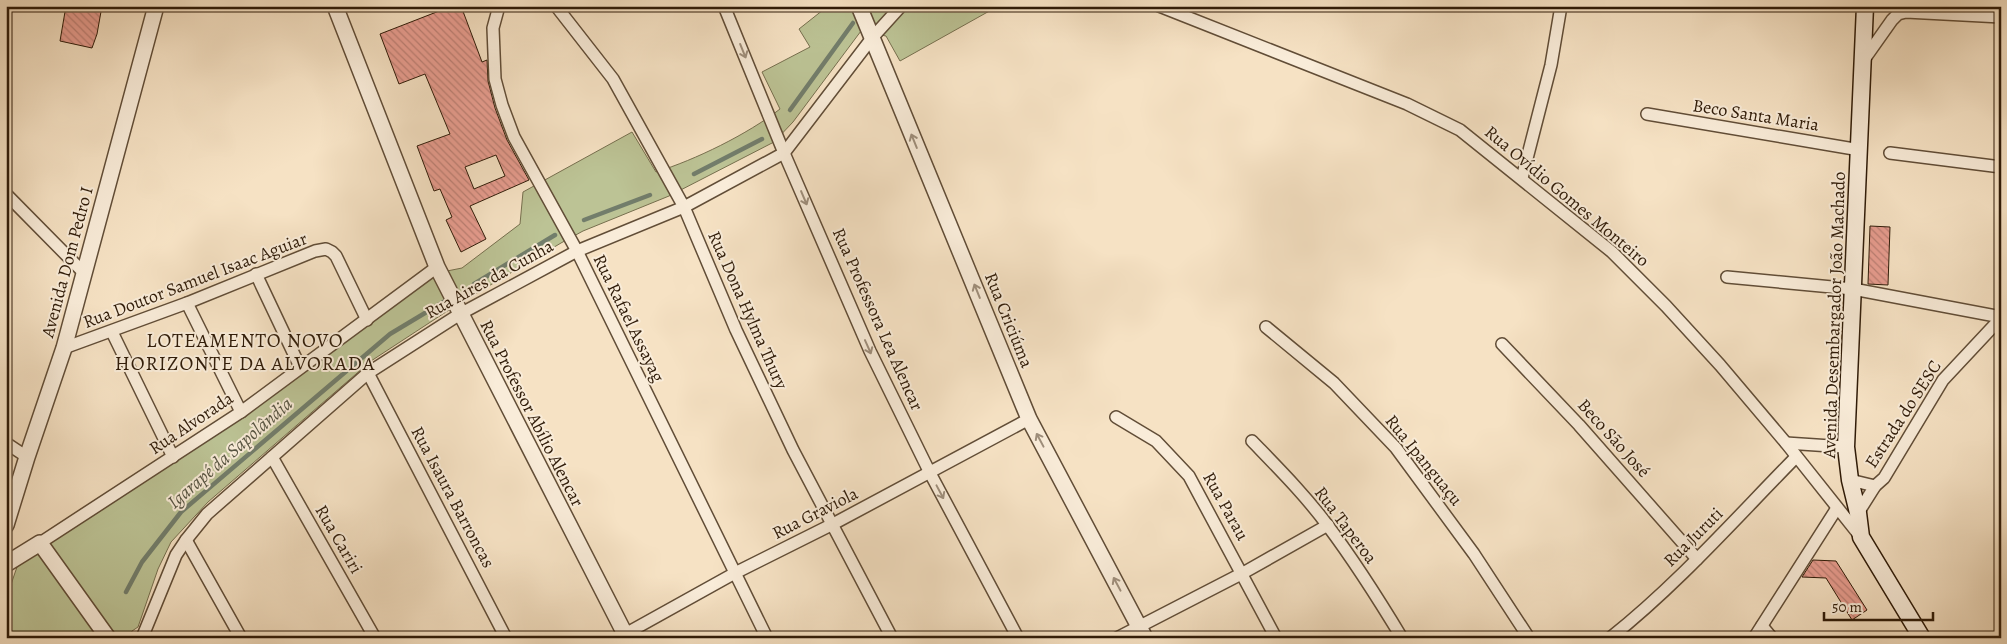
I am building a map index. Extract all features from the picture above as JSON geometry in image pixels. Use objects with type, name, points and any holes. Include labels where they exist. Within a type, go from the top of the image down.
[{"type":"main road","name":"Avenida Desembargador João Machado","points":[[1865,6],[1846,448],[1861,537],[1922,638]]},
{"type":"street","name":"Avenida Dom Pedro I","points":[[6,525],[64,348],[156,6]]},
{"type":"street","name":"Rua Professor Abílio Alencar","points":[[335,6],[437,267],[624,636]]},
{"type":"street","name":"Rua Rafael Assayag","points":[[499,6],[493,28],[495,79],[502,105],[514,136],[577,251],[767,638]]},
{"type":"street","name":"Rua Dona Hylma Thury","points":[[556,6],[613,79],[684,207],[736,330],[793,450],[892,638]]},
{"type":"street","name":"Rua Professora Lea Alencar","points":[[724,6],[784,153],[870,351],[930,473],[1018,638]]},
{"type":"street","name":"Rua Criciúma","points":[[859,6],[1029,419],[1142,632]]},
{"type":"street","name":"Rua Aires da Cunha","points":[[142,638],[176,555],[208,514],[368,373],[460,314],[577,251],[684,207],[784,153],[872,38],[901,6]]},
{"type":"street","name":"Rua Ovídio Gomes Monteiro","points":[[1160,6],[1407,104],[1460,130],[1612,252],[1666,306],[1786,442],[1861,537]]},
{"type":"street","points":[[1522,178],[1551,65],[1561,6]]},
{"type":"street","points":[[1864,61],[1898,14],[1906,12],[2001,17]]},
{"type":"street","name":"Beco Santa Maria","points":[[1647,114],[1860,150]]},
{"type":"street","points":[[1890,153],[2001,166]]},
{"type":"street","points":[[6,194],[84,274]]},
{"type":"street","name":"Rua Doutor Samuel Isaac Aguiar","points":[[64,348],[112,332],[315,251],[326,249],[336,256],[367,320]]},
{"type":"street","name":"Rua Alvorada","points":[[6,564],[241,412],[437,267]]},
{"type":"street","points":[[256,274],[300,367]]},
{"type":"street","points":[[1727,277],[1853,289],[2001,318]]},
{"type":"street","points":[[187,303],[241,412]]},
{"type":"street","name":"Estrada do SESC","points":[[1858,513],[1875,486],[1884,478],[1943,380],[2001,318]]},
{"type":"street","name":"Rua Ipanguaçu","points":[[1266,327],[1334,383],[1396,448],[1474,554],[1529,638]]},
{"type":"street","points":[[112,332],[173,457]]},
{"type":"street","name":"Beco São José","points":[[1502,344],[1579,425],[1697,559]]},
{"type":"street","name":"Rua Isaura Barroncas","points":[[368,373],[506,638]]},
{"type":"street","name":"Rua Parau","points":[[1116,417],[1156,441],[1189,476],[1243,573],[1276,638]]},
{"type":"street","name":"Rua Graviola","points":[[624,636],[735,573],[833,524],[1029,419]]},
{"type":"street","name":"Rua Taperoa","points":[[1252,441],[1293,484],[1328,526],[1370,586],[1402,638]]},
{"type":"street","points":[[1786,442],[1846,448]]},
{"type":"street","points":[[6,443],[27,457]]},
{"type":"street","name":"Rua Cariri","points":[[272,457],[375,638]]},
{"type":"street","name":"Rua Juruti","points":[[1610,638],[1637,616],[1697,559],[1796,457]]},
{"type":"street","name":"Estrada do SESC","points":[[1850,480],[1875,486]]},
{"type":"street","points":[[1754,638],[1837,508]]},
{"type":"street","points":[[1117,638],[1142,632],[1328,526]]},
{"type":"street","points":[[186,540],[241,638]]},
{"type":"street","points":[[40,542],[108,638]]},
{"type":"street","points":[[92,638],[94,618]]},
{"type":"street","points":[[1762,626],[1772,638]]},
{"type":"green space","points":[[828,6],[995,6],[993,9],[900,61],[886,36],[861,31],[793,122],[774,142],[669,196],[583,231],[455,306],[371,361],[208,502],[171,542],[158,569],[138,627],[132,631],[130,638],[6,638],[6,599],[18,564],[128,491],[432,274],[462,268],[520,224],[523,192],[632,132],[656,172],[687,161],[721,145],[753,128],[780,109],[762,72],[810,47],[799,29]]},
{"type":"building","points":[[66,6],[102,6],[97,34],[92,48],[60,41]]},
{"type":"building","points":[[452,6],[461,6],[482,62],[487,60],[488,81],[495,108],[507,140],[529,180],[470,206],[486,239],[461,252],[446,220],[452,217],[440,189],[434,191],[417,146],[450,134],[425,74],[399,84],[380,34]],"holes":[[[496,155],[505,176],[474,189],[465,167]]]},
{"type":"building","points":[[1870,226],[1890,227],[1888,285],[1868,284]]},
{"type":"building","points":[[1813,560],[1836,561],[1867,610],[1852,620],[1826,578],[1802,577]]},
{"type":"waterway","name":"Igarapé da Sapolândia","points":[[790,110],[853,23]]},
{"type":"waterway","name":"Igarapé da Sapolândia","points":[[694,174],[762,139]]},
{"type":"waterway","name":"Igarapé da Sapolândia","points":[[584,220],[650,195]]},
{"type":"waterway","name":"Igarapé da Sapolândia","points":[[474,284],[555,235]]},
{"type":"waterway","name":"Igarapé da Sapolândia","points":[[126,592],[142,562],[181,512],[390,334],[445,301]]},
{"type":"district","name":"LOTEAMENTO NOVO HORIZONTE DA ALVORADA","points":[[245,352]]}]
